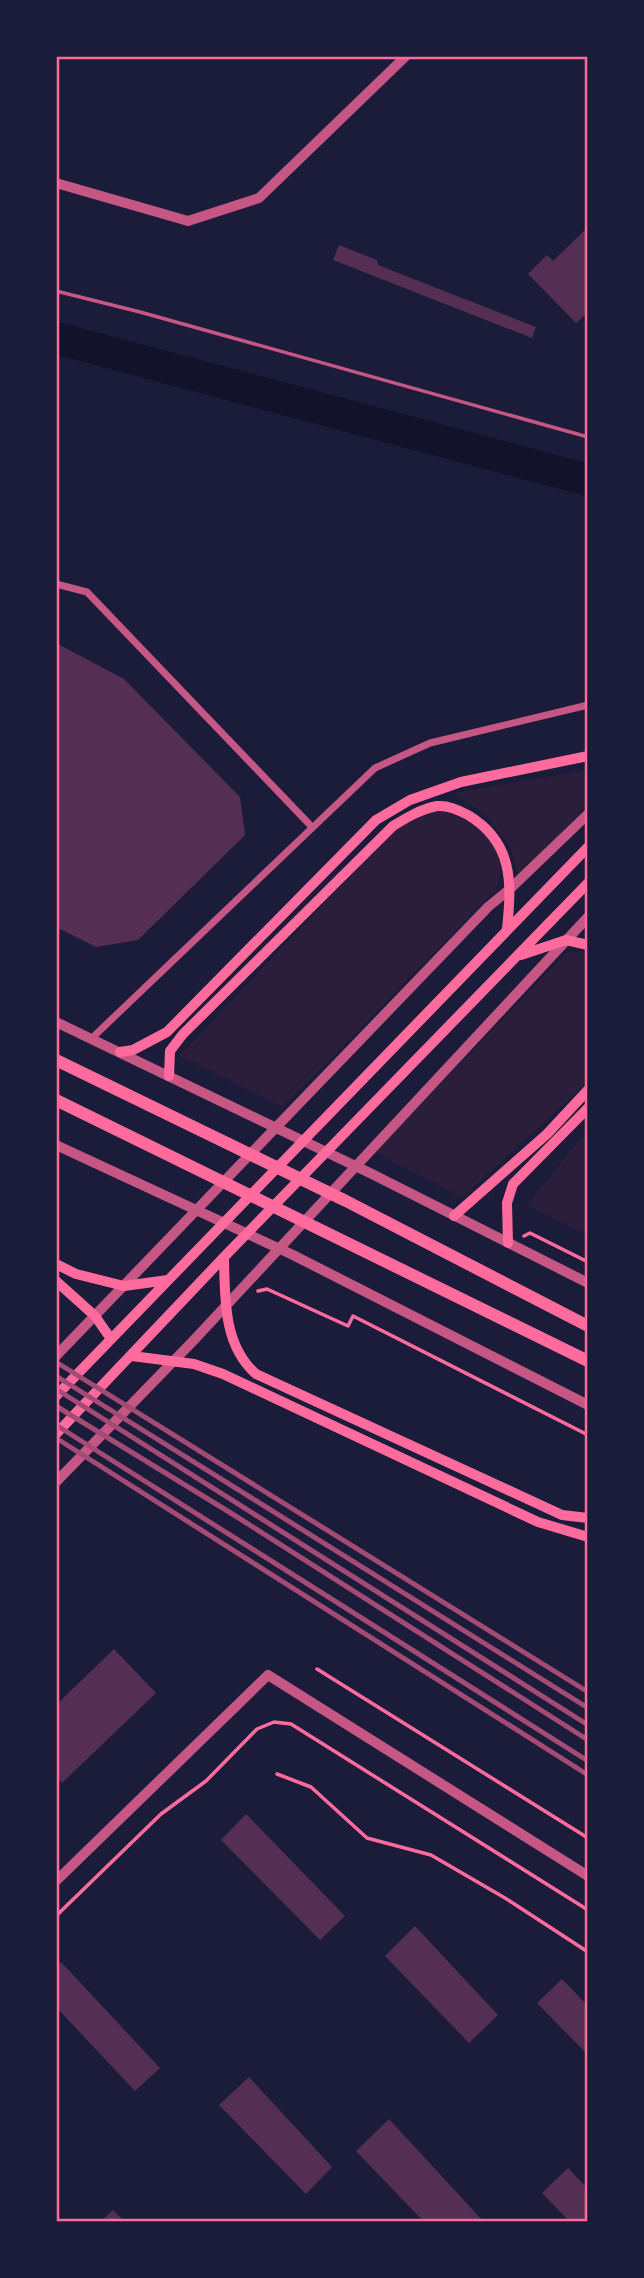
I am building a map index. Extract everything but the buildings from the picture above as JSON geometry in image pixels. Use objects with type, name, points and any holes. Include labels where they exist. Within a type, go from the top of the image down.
[{"type":"highway","points":[[56,1060],[346,1201],[588,1326]]},
{"type":"highway","points":[[56,1100],[588,1362]]},
{"type":"main road","points":[[120,1052],[133,1050],[167,1032],[376,820],[410,800],[461,782],[588,756]]},
{"type":"main road","points":[[169,1076],[170,1051],[183,1034],[393,825],[415,813],[439,806],[458,809],[492,833],[505,858],[511,888],[507,929]]},
{"type":"main road","points":[[56,1396],[588,847]]},
{"type":"main road","points":[[56,1434],[588,883]]},
{"type":"main road","points":[[518,956],[566,940],[588,945]]},
{"type":"main road","points":[[454,1216],[547,1134],[588,1090]]},
{"type":"main road","points":[[508,1243],[507,1203],[513,1184],[588,1108]]},
{"type":"main road","points":[[224,1257],[225,1307],[232,1339],[244,1363],[256,1374],[562,1515],[588,1518]]},
{"type":"main road","points":[[56,1264],[76,1274],[124,1286],[168,1280]]},
{"type":"main road","points":[[56,1281],[95,1316],[111,1339]]},
{"type":"main road","points":[[132,1356],[194,1364],[223,1374],[538,1522],[588,1536]]},
{"type":"street","points":[[56,183],[188,221],[259,198],[406,56]]},
{"type":"street","points":[[56,584],[87,592],[312,827]]},
{"type":"street","points":[[92,1038],[375,768],[430,743],[588,705]]},
{"type":"street","points":[[56,1356],[488,907],[588,814]]},
{"type":"street","points":[[56,1482],[225,1307],[588,917]]},
{"type":"street","points":[[56,1022],[248,1113],[588,1283]]},
{"type":"street","points":[[56,1145],[293,1255],[588,1405]]},
{"type":"street","points":[[56,1881],[268,1675],[588,1876]]},
{"type":"lane","points":[[56,290],[588,437]]},
{"type":"path","points":[[508,1243],[530,1233],[588,1262]]},
{"type":"path","points":[[267,1289],[348,1326],[353,1316],[588,1435]]},
{"type":"path","points":[[317,1669],[588,1838]]},
{"type":"path","points":[[56,1916],[161,1814],[206,1781],[257,1729],[280,1721],[291,1724],[588,1910]]},
{"type":"path","points":[[277,1774],[311,1787],[367,1838],[430,1855],[505,1898],[588,1952]]},
{"type":"shaded area","points":[[588,770],[588,805],[518,877],[511,848],[486,815],[453,793]]},
{"type":"shaded area","points":[[437,809],[457,815],[477,827],[492,843],[501,863],[496,890],[283,1107],[179,1056],[394,830]]},
{"type":"shaded area","points":[[567,952],[588,953],[588,1082],[462,1198],[375,1152]]},
{"type":"shaded area","points":[[588,1129],[588,1235],[527,1205]]},
{"type":"waterway","points":[[56,338],[588,480]]},
{"type":"railway","points":[[56,1362],[588,1692]]},
{"type":"railway","points":[[56,1376],[588,1708]]},
{"type":"railway","points":[[56,1389],[588,1725]]},
{"type":"railway","points":[[56,1406],[234,1515],[588,1740]]},
{"type":"railway","points":[[56,1425],[588,1761]]},
{"type":"railway","points":[[56,1438],[588,1775]]}]
